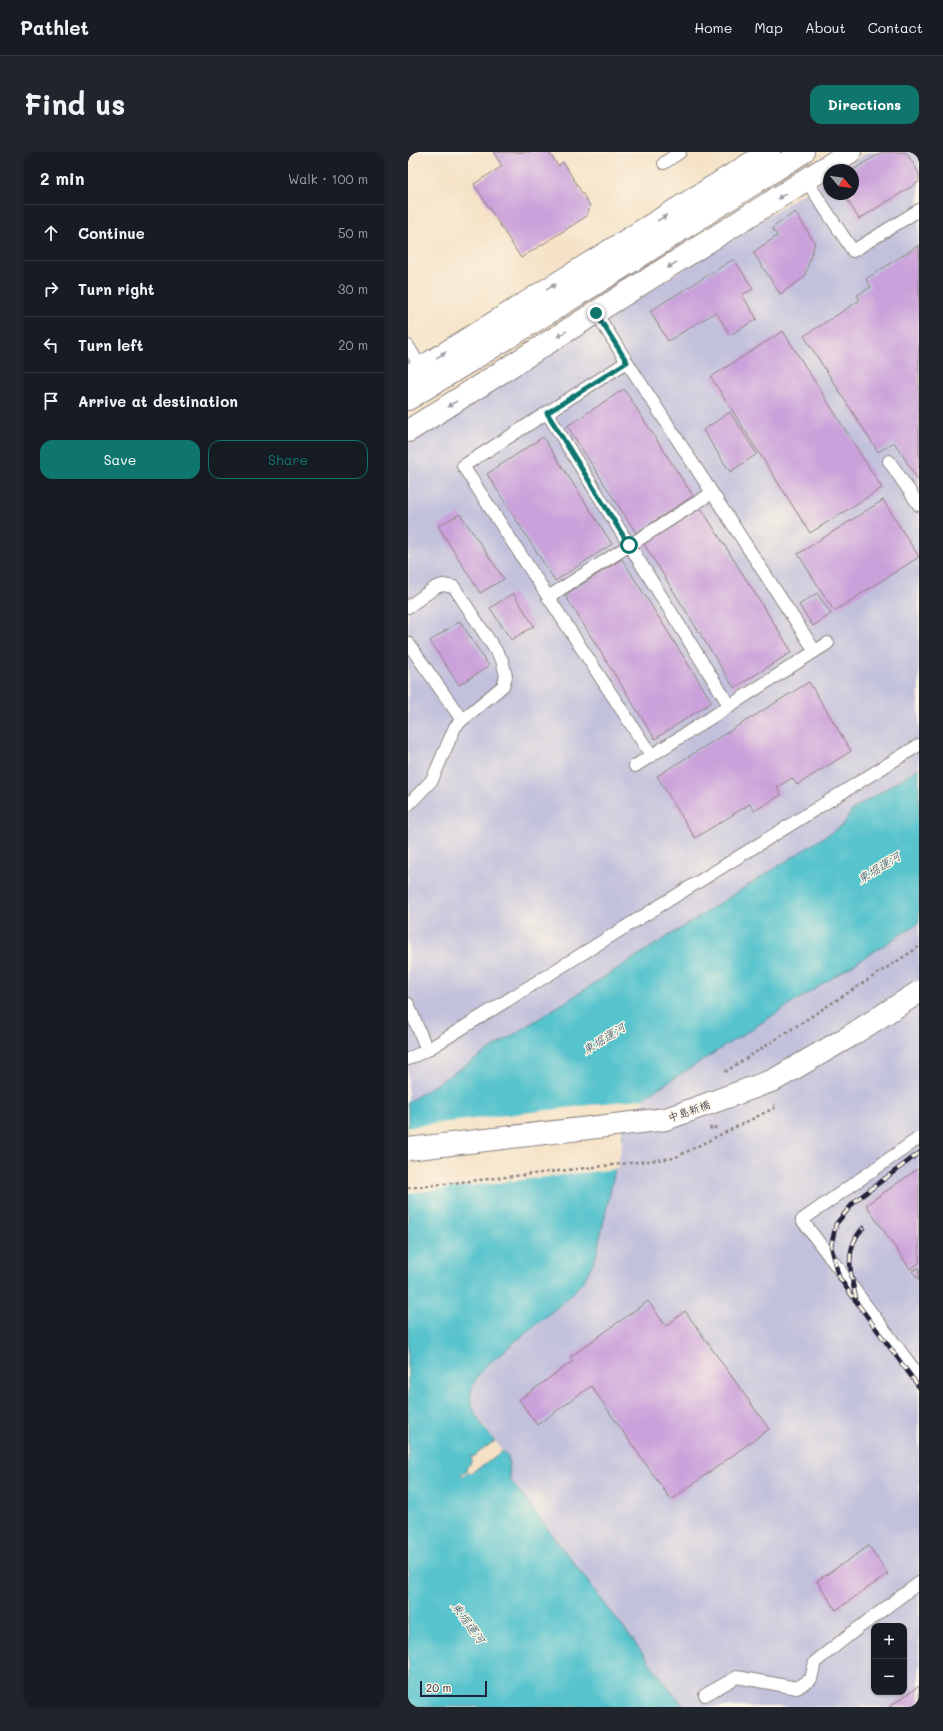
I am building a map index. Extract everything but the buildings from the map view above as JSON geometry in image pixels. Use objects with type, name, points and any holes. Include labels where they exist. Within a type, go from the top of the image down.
[{"type":"street","points":[[414,372],[769,152]]},
{"type":"street","points":[[408,399],[619,269],[803,152]]},
{"type":"street","points":[[408,431],[850,152]]},
{"type":"street","name":"中島新橋","points":[[408,1149],[666,1119],[774,1080],[850,1036],[919,992]]},
{"type":"lane","points":[[664,163],[680,152]]},
{"type":"lane","points":[[806,180],[853,251],[919,210]]},
{"type":"lane","points":[[596,313],[815,651]]},
{"type":"lane","points":[[408,346],[414,372]]},
{"type":"lane","points":[[627,362],[463,466],[651,755]]},
{"type":"lane","points":[[547,413],[730,705]]},
{"type":"lane","points":[[889,461],[919,505]]},
{"type":"lane","points":[[548,597],[712,493]]},
{"type":"lane","points":[[408,607],[436,588],[444,585],[454,587],[502,660],[506,676],[503,686],[455,727],[432,780],[408,805]]},
{"type":"lane","points":[[408,643],[462,720]]},
{"type":"lane","points":[[635,766],[828,643]]},
{"type":"lane","points":[[408,1059],[427,1050],[919,745]]},
{"type":"lane","points":[[408,1004],[427,1050]]},
{"type":"lane","points":[[919,1138],[802,1220],[919,1376]]},
{"type":"lane","points":[[705,1695],[737,1677],[797,1688],[811,1679],[816,1662],[853,1632],[919,1584]]},
{"type":"path","points":[[884,969],[919,947]]},
{"type":"path","points":[[408,1188],[674,1158]]},
{"type":"shaded area","points":[[868,152],[919,152],[919,768],[852,810],[843,825],[408,1102],[408,443],[823,181],[823,200],[859,200],[859,164],[849,164]]},
{"type":"shaded area","points":[[919,923],[919,1707],[684,1707],[510,1480],[507,1457],[473,1410],[472,1389],[478,1374],[568,1298],[576,1290],[591,1268],[596,1256],[628,1111],[649,1094]]},
{"type":"water","name":"東堀運河","points":[[919,768],[919,923],[649,1094],[628,1111],[596,1256],[585,1279],[568,1298],[487,1365],[478,1376],[473,1386],[471,1396],[475,1414],[495,1442],[473,1457],[471,1456],[473,1461],[466,1468],[467,1470],[461,1474],[463,1476],[468,1472],[470,1473],[484,1465],[502,1451],[508,1457],[510,1480],[684,1707],[408,1707],[408,1102],[843,825],[852,810]]},
{"type":"pier","points":[[648,1098],[630,1112],[623,1121],[622,1144],[617,1169],[408,1193],[408,1127]]},
{"type":"railway","points":[[919,1153],[855,1201],[836,1224],[831,1246],[839,1277],[919,1387]]},
{"type":"railway","points":[[856,1298],[850,1261],[853,1244],[863,1228]]},
{"type":"route","points":[[596,313],[627,362],[547,413],[629,545]]}]
